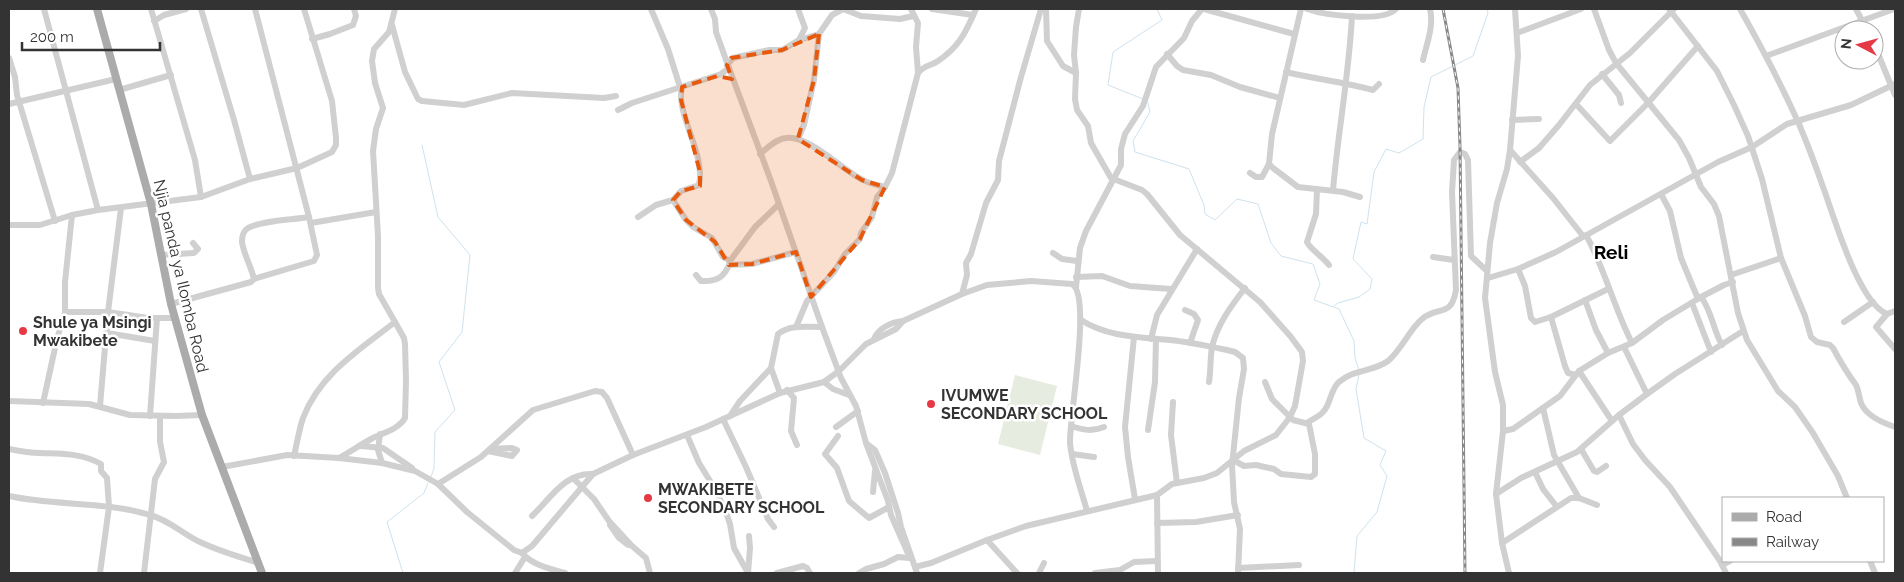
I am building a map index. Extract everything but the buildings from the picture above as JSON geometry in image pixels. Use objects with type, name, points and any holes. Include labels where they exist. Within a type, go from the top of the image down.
[{"type":"main road","name":"Njia panda ya Ilomba Road","points":[[97,9],[151,204],[174,318],[202,415],[262,573]]},
{"type":"street","points":[[44,9],[98,210]]},
{"type":"street","points":[[151,9],[195,160],[201,197]]},
{"type":"street","points":[[154,20],[186,9]]},
{"type":"street","points":[[200,9],[250,178]]},
{"type":"street","points":[[171,304],[251,282],[254,279],[316,260],[317,255],[310,220],[256,9]]},
{"type":"street","points":[[9,225],[40,225],[72,215],[98,210],[201,197],[250,178],[297,168],[332,152],[336,145],[336,124],[332,101],[304,9]]},
{"type":"street","points":[[312,39],[353,25],[356,16],[354,9]]},
{"type":"street","points":[[339,458],[402,423],[406,412],[404,338],[379,294],[378,288],[378,236],[373,151],[376,129],[383,108],[372,69],[372,53],[389,32],[395,9]]},
{"type":"street","points":[[638,217],[656,205],[673,200],[681,191],[698,187],[700,183],[700,172],[691,132],[680,100],[681,87],[672,58],[651,9]]},
{"type":"street","points":[[711,9],[715,19],[716,32],[811,297],[839,371],[858,411],[866,443],[889,507],[914,565]]},
{"type":"street","points":[[798,9],[805,28],[799,40]]},
{"type":"street","points":[[796,326],[804,306],[834,272],[845,254],[860,239],[861,233],[870,223],[877,197],[892,173],[906,126],[918,73],[916,47],[918,25],[912,12],[900,19],[857,15],[847,9],[832,15],[819,34],[814,80],[804,125],[798,139]]},
{"type":"street","points":[[918,73],[923,67],[936,62],[958,44],[975,12],[932,9]]},
{"type":"street","points":[[962,294],[967,275],[967,260],[971,254],[986,203],[998,180],[999,161],[1020,77],[1041,9]]},
{"type":"street","points":[[1046,9],[1047,41],[1063,66],[1076,73]]},
{"type":"street","points":[[859,573],[898,557],[914,565],[931,564],[987,540],[1040,522],[1158,495],[1168,486],[1212,475],[1244,451],[1272,437],[1290,417],[1298,395],[1303,367],[1303,356],[1291,337],[1245,288],[1180,236],[1147,194],[1129,184],[1113,180],[1091,143],[1088,126],[1077,110],[1075,99],[1075,43],[1079,9]]},
{"type":"street","points":[[1087,511],[1070,440],[1081,320],[1079,296],[1076,287],[1077,261],[1084,236],[1122,163],[1121,149],[1125,134],[1143,106],[1156,67],[1184,38],[1192,21],[1203,9],[1294,34]]},
{"type":"street","points":[[1250,173],[1256,177],[1262,177],[1269,164],[1272,134],[1301,9]]},
{"type":"street","points":[[1307,9],[1352,16],[1389,14],[1396,9]]},
{"type":"street","points":[[1423,60],[1432,27],[1430,9]]},
{"type":"street","points":[[1509,573],[1502,543],[1496,494],[1503,431],[1503,405],[1495,372],[1486,304],[1487,270],[1497,203],[1507,169],[1510,150],[1518,56],[1515,9]]},
{"type":"street","points":[[1517,33],[1580,9]]},
{"type":"street","points":[[1594,9],[1609,50],[1616,63],[1679,140],[1704,192],[1717,209],[1743,331],[1751,348],[1778,391],[1795,407],[1812,433],[1838,476],[1848,497]]},
{"type":"street","points":[[1740,9],[1766,56],[1797,121],[1823,185],[1837,229],[1862,286],[1873,302],[1887,314]]},
{"type":"street","points":[[1856,9],[1862,20],[1894,9]]},
{"type":"street","points":[[1520,162],[1539,148],[1590,85],[1630,53],[1671,10],[1717,71],[1743,123],[1770,208],[1781,258],[1805,316],[1811,337],[1833,348],[1848,376],[1857,386],[1862,405],[1868,413],[1881,422],[1895,427]]},
{"type":"street","points":[[1333,190],[1351,46],[1352,16]]},
{"type":"street","points":[[392,25],[405,72],[418,99],[422,101],[464,105],[512,94],[616,96]]},
{"type":"street","points":[[1766,56],[1834,30]]},
{"type":"street","points":[[618,110],[632,103],[722,74],[733,58],[769,50],[782,50],[799,40],[819,34]]},
{"type":"street","points":[[1576,104],[1610,141],[1648,103],[1698,46]]},
{"type":"street","points":[[1167,54],[1183,70],[1211,75],[1240,87],[1280,98]]},
{"type":"street","points":[[9,58],[15,77],[16,94],[55,221]]},
{"type":"street","points":[[1884,66],[1893,85],[1895,95]]},
{"type":"street","points":[[1286,72],[1373,90],[1380,84]]},
{"type":"street","points":[[1602,74],[1619,95],[1621,103]]},
{"type":"street","points":[[119,90],[171,75]]},
{"type":"street","points":[[717,76],[735,84]]},
{"type":"street","points":[[9,104],[116,78]]},
{"type":"street","points":[[1488,278],[1518,269],[1556,252],[1695,174],[1729,156],[1752,147],[1782,126],[1851,105],[1893,85]]},
{"type":"street","points":[[1512,120],[1539,119]]},
{"type":"street","points":[[760,154],[782,139],[793,137],[820,150],[838,165],[862,180],[885,187]]},
{"type":"street","points":[[1510,150],[1554,198],[1584,236],[1603,271],[1608,289],[1632,342]]},
{"type":"street","points":[[1265,382],[1272,399],[1295,422],[1307,423],[1322,414],[1336,385],[1353,373],[1375,368],[1388,360],[1401,347],[1422,319],[1445,310],[1452,305],[1456,290],[1453,164],[1455,156],[1460,152],[1465,154],[1468,160],[1471,256],[1487,270]]},
{"type":"street","points":[[1269,164],[1298,187],[1333,190],[1360,197]]},
{"type":"street","points":[[1317,189],[1316,214],[1307,242],[1308,246],[1320,254],[1328,265]]},
{"type":"street","points":[[1661,194],[1670,210],[1681,258],[1697,300],[1712,352]]},
{"type":"street","points":[[673,200],[686,220],[693,227],[712,238],[723,257],[730,263],[752,264],[796,252]]},
{"type":"street","points":[[696,275],[701,282],[716,280],[723,276],[755,228],[778,205]]},
{"type":"street","points":[[100,406],[108,312],[121,208]]},
{"type":"street","points":[[254,279],[242,240],[248,228],[266,223],[376,212]]},
{"type":"street","points":[[42,403],[65,312],[65,282],[72,215]]},
{"type":"street","points":[[161,255],[194,253],[198,249],[193,243]]},
{"type":"street","points":[[1148,430],[1155,382],[1153,339],[1155,320],[1171,289],[1197,249]]},
{"type":"street","points":[[1053,253],[1062,260],[1077,261]]},
{"type":"street","points":[[1433,257],[1454,260]]},
{"type":"street","points":[[1731,275],[1781,258]]},
{"type":"street","points":[[1518,269],[1525,286],[1532,320],[1537,322],[1608,289]]},
{"type":"street","points":[[1076,277],[1106,277],[1125,285],[1171,289]]},
{"type":"street","points":[[515,573],[523,555],[593,474],[633,455],[688,435],[783,392],[824,382],[874,339],[894,330],[903,321],[962,294],[987,285],[1015,282],[1060,282],[1076,287]]},
{"type":"street","points":[[1503,431],[1513,428],[1565,392],[1578,373],[1608,354],[1624,347],[1663,320],[1724,284],[1732,282]]},
{"type":"street","points":[[1209,382],[1212,347],[1223,319],[1245,288]]},
{"type":"street","points":[[1585,300],[1596,330],[1608,354]]},
{"type":"street","points":[[1697,300],[1707,306],[1722,346]]},
{"type":"street","points":[[1844,322],[1873,302]]},
{"type":"street","points":[[1185,310],[1194,314],[1198,320],[1190,343]]},
{"type":"street","points":[[1895,311],[1887,314],[1876,327],[1895,349]]},
{"type":"street","points":[[65,312],[108,312],[157,318],[174,318]]},
{"type":"street","points":[[1551,317],[1568,373],[1578,373]]},
{"type":"street","points":[[150,416],[157,318]]},
{"type":"street","points":[[1081,320],[1097,328],[1134,337],[1212,347],[1235,352],[1243,358],[1244,364],[1232,460],[1233,494],[1240,536],[1238,571],[1299,564]]},
{"type":"street","points":[[294,456],[305,414],[333,372],[395,322]]},
{"type":"street","points":[[726,418],[772,368],[778,334],[796,326],[822,327]]},
{"type":"street","points":[[1496,494],[1581,449],[1619,415],[1647,394],[1743,331]]},
{"type":"street","points":[[107,333],[155,341]]},
{"type":"street","points":[[1134,337],[1125,427],[1126,450],[1135,499]]},
{"type":"street","points":[[1624,347],[1647,394]]},
{"type":"street","points":[[834,358],[847,363]]},
{"type":"street","points":[[772,368],[783,392],[794,398],[791,431],[797,445]]},
{"type":"street","points":[[1578,373],[1612,421]]},
{"type":"street","points":[[824,382],[833,389],[849,395]]},
{"type":"street","points":[[438,484],[489,450],[534,410],[597,391],[602,392],[607,398],[633,455]]},
{"type":"street","points":[[9,401],[76,403],[100,406],[120,414],[150,416],[202,415]]},
{"type":"street","points":[[1173,402],[1171,435],[1177,483]]},
{"type":"street","points":[[1543,408],[1552,448],[1579,498]]},
{"type":"street","points":[[836,427],[858,411]]},
{"type":"street","points":[[1619,415],[1633,444],[1670,488],[1726,573]]},
{"type":"street","points":[[144,573],[146,545],[151,526],[150,515],[156,479],[164,462],[160,442],[160,416]]},
{"type":"street","points":[[726,418],[768,519],[774,527]]},
{"type":"street","points":[[1232,460],[1244,466],[1256,465],[1274,469],[1281,474],[1312,477],[1315,474],[1316,462],[1310,428],[1307,423]]},
{"type":"street","points":[[1071,426],[1089,430],[1104,427]]},
{"type":"street","points":[[380,434],[378,447],[382,463]]},
{"type":"street","points":[[688,435],[701,468],[715,489],[726,512],[734,548],[748,573]]},
{"type":"street","points":[[838,436],[826,454],[837,468],[850,501],[869,518],[889,507]]},
{"type":"street","points":[[866,443],[875,450],[885,473],[914,565]]},
{"type":"street","points":[[359,446],[378,447],[396,456],[415,471],[438,484],[466,512],[514,550],[538,565],[565,573]]},
{"type":"street","points":[[9,449],[72,454],[100,463],[101,471],[107,478],[109,508],[100,573]]},
{"type":"street","points":[[1581,449],[1594,471],[1596,472],[1606,466]]},
{"type":"street","points":[[1072,454],[1094,457]]},
{"type":"street","points":[[222,467],[272,457],[294,456],[339,458],[382,463],[415,471]]},
{"type":"street","points":[[873,492],[875,468]]},
{"type":"street","points":[[1535,472],[1543,489],[1557,507]]},
{"type":"street","points":[[532,516],[561,485],[583,474],[593,474]]},
{"type":"street","points":[[573,478],[596,501],[609,521],[646,558],[650,573]]},
{"type":"street","points":[[1158,495],[1158,573]]},
{"type":"street","points":[[9,496],[150,515],[169,523],[201,542],[258,563]]},
{"type":"street","points":[[1502,543],[1571,498],[1579,498],[1597,505]]},
{"type":"street","points":[[1157,523],[1196,522],[1238,515]]},
{"type":"street","points":[[748,573],[749,536]]},
{"type":"street","points":[[987,540],[1017,573]]},
{"type":"street","points":[[1096,573],[1120,570],[1134,562],[1157,561]]},
{"type":"street","points":[[1722,565],[1728,562]]},
{"type":"street","points":[[1038,573],[1044,563]]},
{"type":"street","points":[[777,573],[803,566],[808,568],[810,573]]},
{"type":"highlighted area","points":[[819,34],[814,80],[798,139],[862,180],[885,187],[860,239],[811,297],[796,252],[752,264],[729,265],[715,242],[686,220],[673,200],[681,191],[700,186],[700,172],[681,100],[682,87],[717,76],[732,79],[727,65],[731,58],[782,50]]},
{"type":"shaded area","points":[[1015,375],[1057,386],[1040,455],[998,444]]},
{"type":"waterway","points":[[1143,99],[1108,85],[1113,52],[1162,20],[1157,9]]},
{"type":"waterway","points":[[1334,306],[1359,297],[1370,289],[1372,279],[1353,259],[1361,222],[1367,224],[1374,172],[1386,149],[1399,153],[1423,139],[1424,107],[1431,77],[1473,56],[1488,13],[1487,9]]},
{"type":"waterway","points":[[1148,103],[1150,112],[1133,141],[1135,152],[1189,169],[1204,205],[1205,214],[1215,220],[1237,199],[1258,204],[1271,243],[1281,256],[1313,264],[1320,284],[1314,300],[1339,309],[1354,341],[1355,358],[1359,370]]},
{"type":"waterway","points":[[422,145],[438,217],[470,255],[462,332],[439,362],[455,410],[435,432],[434,468],[431,477]]},
{"type":"waterway","points":[[1354,573],[1357,536],[1377,512],[1387,476],[1380,465],[1386,451],[1364,438],[1356,389],[1359,374]]},
{"type":"waterway","points":[[403,573],[387,522],[424,493],[428,483]]},
{"type":"railway","points":[[1443,9],[1458,88],[1465,573]]},
{"type":"place","name":"Shule ya Msingi Mwakibete","points":[[23,331]]},
{"type":"place","name":"IVUMWE SECONDARY SCHOOL","points":[[931,404]]},
{"type":"place","name":"MWAKIBETE SECONDARY SCHOOL","points":[[648,498]]},
{"type":"district","name":"Reli","points":[[1611,252]]}]
